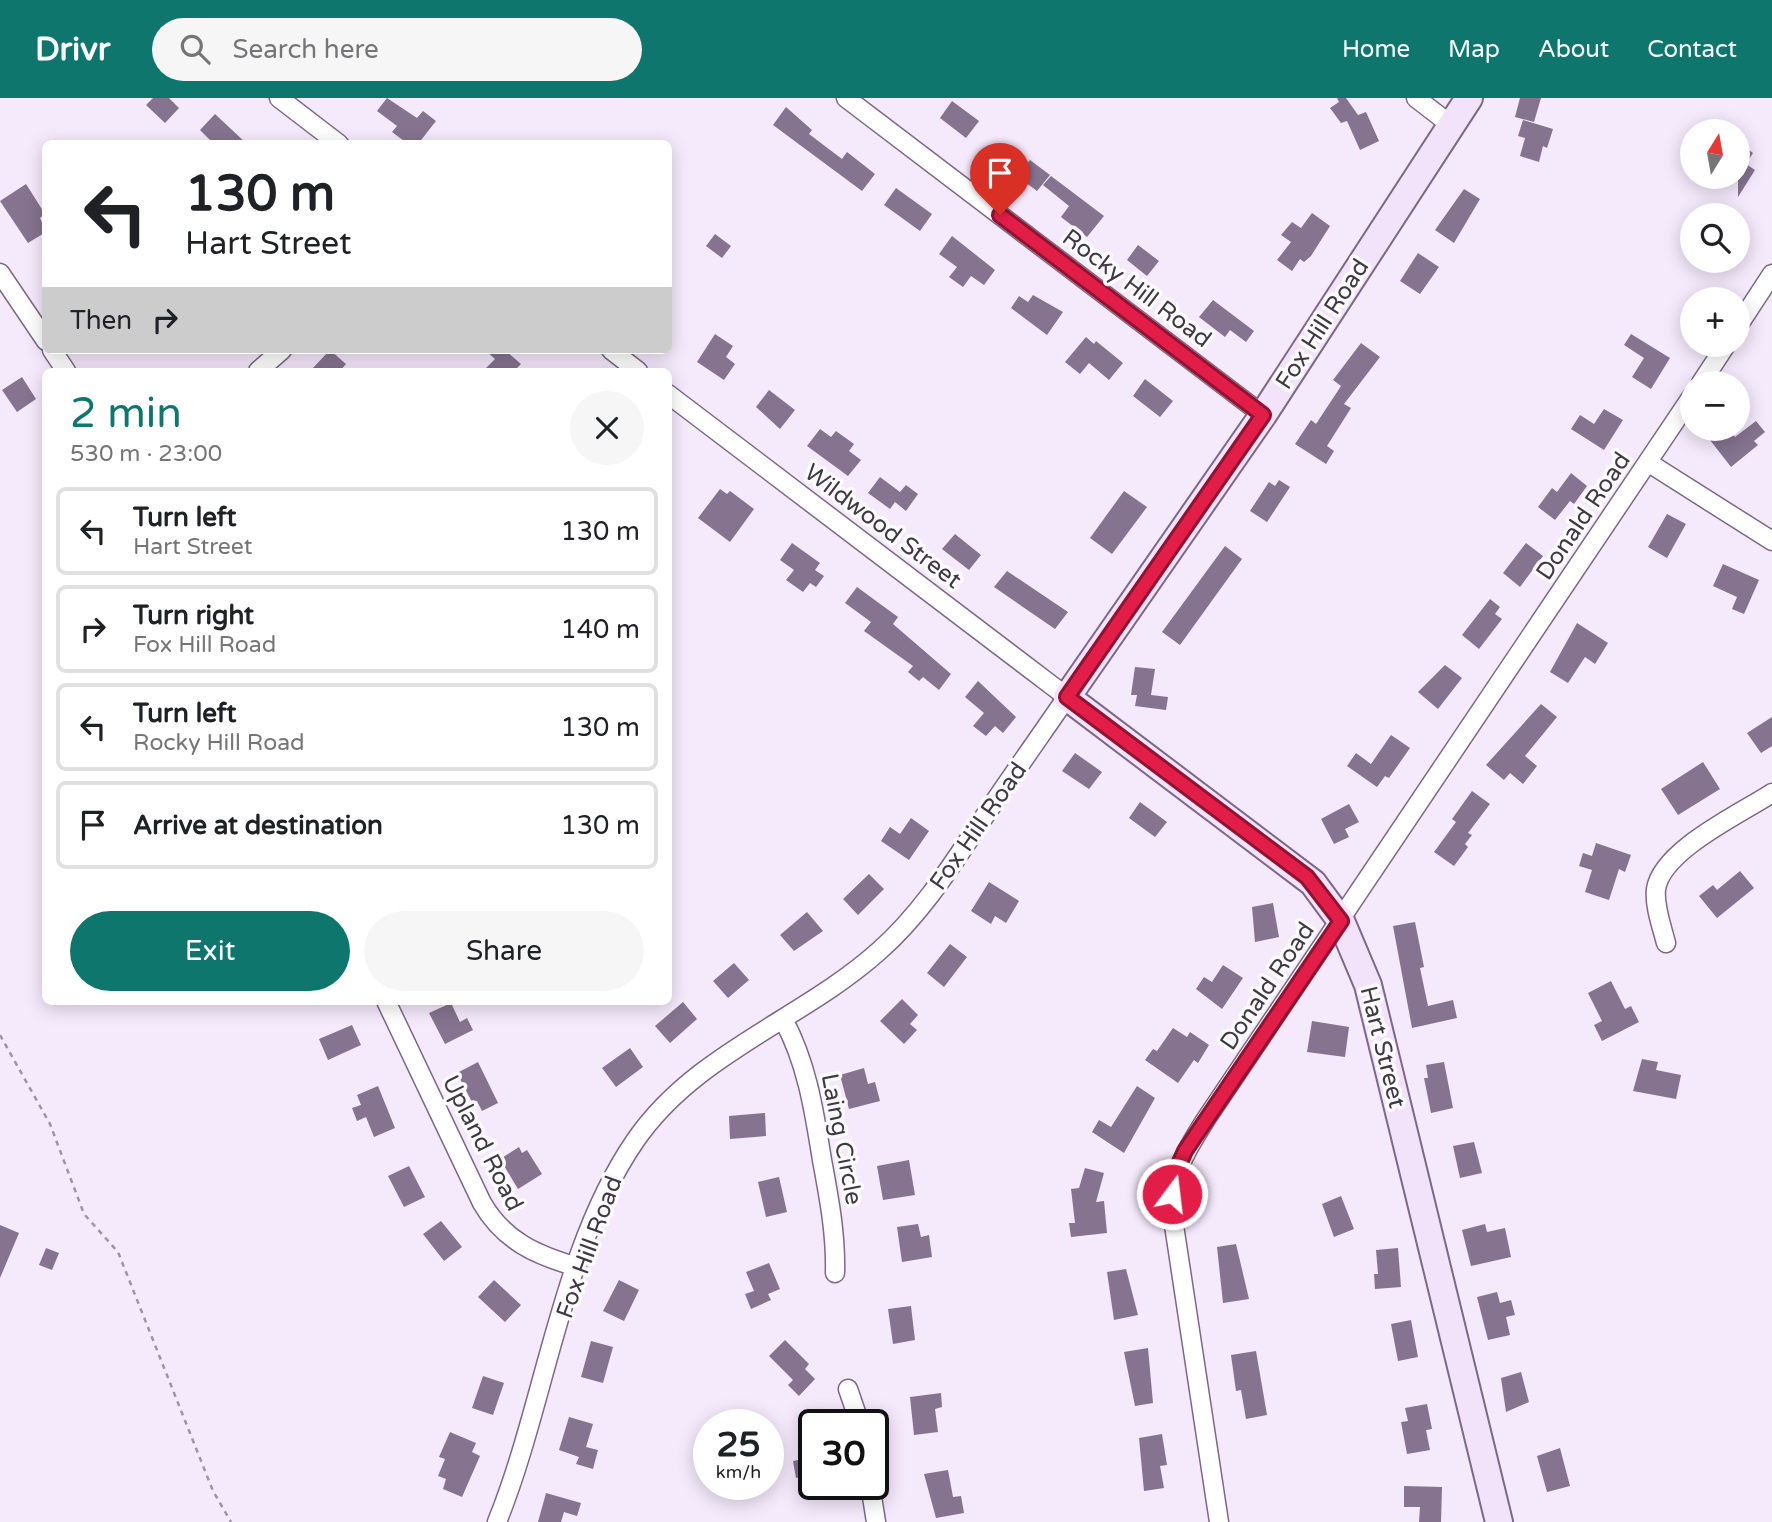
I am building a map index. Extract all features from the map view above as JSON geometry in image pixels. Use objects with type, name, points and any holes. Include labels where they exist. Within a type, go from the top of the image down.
[{"type":"street","points":[[279,98],[334,140]]},
{"type":"street","name":"Rocky Hill Road","points":[[846,98],[1263,415]]},
{"type":"street","points":[[1416,98],[1451,125]]},
{"type":"street","name":"Fox Hill Road","points":[[497,1522],[577,1267],[611,1180],[647,1125],[698,1075],[864,965],[897,935],[937,886],[1263,415],[1469,98]]},
{"type":"street","points":[[0,273],[42,335]]},
{"type":"street","points":[[1750,308],[1772,274]]},
{"type":"street","points":[[261,368],[277,354]]},
{"type":"street","points":[[616,354],[634,368]]},
{"type":"street","name":"Wildwood Street","points":[[672,397],[1067,697]]},
{"type":"street","name":"Donald Road","points":[[1219,1522],[1172,1212],[1173,1185],[1185,1151],[1680,414]]},
{"type":"street","points":[[1648,463],[1772,541]]},
{"type":"street","name":"Hart Street","points":[[1067,697],[1307,877],[1341,921],[1368,985],[1499,1522]]},
{"type":"street","points":[[1666,943],[1656,894],[1660,877],[1668,864],[1681,851],[1772,793]]},
{"type":"street","name":"Upland Road","points":[[388,1005],[476,1191],[496,1224],[525,1248],[577,1267]]},
{"type":"street","name":"Laing Circle","points":[[783,1019],[799,1052],[809,1087],[835,1238],[835,1273]]},
{"type":"street","points":[[849,1389],[855,1409]]},
{"type":"street","points":[[873,1500],[876,1522]]},
{"type":"path","points":[[0,1035],[50,1124],[78,1204],[118,1252],[213,1491],[231,1522]]},
{"type":"building","points":[[153,98],[169,98],[179,108],[165,123],[146,105]]},
{"type":"building","points":[[387,98],[417,118],[423,111],[436,121],[421,140],[403,140],[392,132],[397,126],[377,111]]},
{"type":"building","points":[[1337,98],[1346,98],[1358,115],[1366,112],[1379,141],[1360,150],[1347,121],[1341,123],[1330,108],[1339,102]]},
{"type":"building","points":[[1520,98],[1541,98],[1534,122],[1515,117]]},
{"type":"building","points":[[952,101],[979,121],[966,138],[940,118]]},
{"type":"building","points":[[786,107],[812,130],[809,134],[842,159],[847,152],[875,174],[862,191],[773,125]]},
{"type":"building","points":[[215,114],[243,140],[210,140],[200,130]]},
{"type":"building","points":[[1523,120],[1553,129],[1547,148],[1543,146],[1539,162],[1520,156],[1525,138],[1518,136]]},
{"type":"building","points":[[1030,160],[1050,175],[1037,191],[1017,176]]},
{"type":"building","points":[[1051,176],[1104,216],[1087,237],[1061,217],[1069,206],[1043,185]]},
{"type":"building","points":[[26,184],[42,209],[42,234],[28,243],[0,201]]},
{"type":"building","points":[[896,188],[932,214],[920,231],[884,205]]},
{"type":"building","points":[[1464,189],[1480,199],[1454,243],[1435,230]]},
{"type":"building","points":[[1312,213],[1330,226],[1311,256],[1304,262],[1300,259],[1292,271],[1277,260],[1291,242],[1281,235],[1292,222],[1301,228]]},
{"type":"building","points":[[715,234],[731,246],[722,258],[706,246]]},
{"type":"building","points":[[952,236],[995,270],[984,285],[971,276],[963,287],[949,277],[957,267],[939,254]]},
{"type":"building","points":[[1138,245],[1159,261],[1147,276],[1127,260]]},
{"type":"building","points":[[1418,253],[1439,267],[1420,294],[1400,281]]},
{"type":"building","points":[[1033,295],[1063,312],[1047,335],[1011,308],[1019,296],[1028,302]]},
{"type":"building","points":[[1213,300],[1254,331],[1246,342],[1230,330],[1225,337],[1199,317]]},
{"type":"building","points":[[715,334],[733,346],[726,357],[735,364],[724,380],[697,362]]},
{"type":"building","points":[[1631,334],[1670,358],[1651,389],[1632,377],[1644,358],[1624,345]]},
{"type":"building","points":[[1086,337],[1094,344],[1096,341],[1123,363],[1109,380],[1089,363],[1080,374],[1065,362]]},
{"type":"building","points":[[1361,343],[1380,357],[1344,404],[1351,408],[1327,446],[1334,451],[1326,464],[1295,444],[1311,420],[1316,424],[1341,386],[1333,380]]},
{"type":"building","points":[[326,354],[335,354],[346,364],[343,368],[313,368]]},
{"type":"building","points":[[489,354],[510,354],[521,364],[517,368],[486,368],[495,359]]},
{"type":"building","points":[[22,377],[36,399],[17,412],[2,390]]},
{"type":"building","points":[[1145,379],[1173,401],[1160,417],[1133,396]]},
{"type":"building","points":[[769,390],[795,410],[780,429],[756,407]]},
{"type":"building","points":[[1604,409],[1623,420],[1604,450],[1571,429],[1580,415],[1594,424]]},
{"type":"building","points":[[1756,421],[1765,432],[1754,441],[1758,445],[1731,467],[1711,441],[1750,441],[1750,426]]},
{"type":"building","points":[[820,429],[831,437],[836,431],[854,444],[849,451],[861,460],[848,476],[807,446]]},
{"type":"building","points":[[1571,473],[1587,486],[1574,504],[1570,501],[1555,520],[1538,507],[1552,488],[1557,492]]},
{"type":"building","points":[[880,477],[900,492],[906,485],[918,494],[906,511],[895,502],[890,509],[868,493]]},
{"type":"building","points":[[1279,480],[1290,487],[1267,522],[1250,511],[1269,482],[1275,486]]},
{"type":"building","points":[[720,489],[727,494],[730,491],[754,509],[730,542],[698,518]]},
{"type":"building","points":[[1124,491],[1147,507],[1112,554],[1090,538]]},
{"type":"building","points":[[1667,514],[1686,524],[1667,558],[1648,547]]},
{"type":"building","points":[[955,534],[981,555],[969,570],[942,549]]},
{"type":"building","points":[[792,543],[820,563],[815,570],[824,576],[816,587],[810,583],[803,592],[786,580],[794,570],[780,560]]},
{"type":"building","points":[[1526,543],[1543,556],[1520,587],[1503,573]]},
{"type":"building","points":[[1225,546],[1242,559],[1180,645],[1162,632]]},
{"type":"building","points":[[1723,564],[1759,580],[1744,614],[1732,609],[1737,597],[1713,586]]},
{"type":"building","points":[[1007,571],[1068,612],[1055,629],[994,587]]},
{"type":"building","points":[[857,587],[898,617],[893,624],[951,674],[939,690],[923,677],[919,681],[908,672],[913,666],[864,631],[871,622],[845,603]]},
{"type":"building","points":[[1490,599],[1500,607],[1495,614],[1502,619],[1479,649],[1462,635]]},
{"type":"building","points":[[1577,623],[1608,643],[1595,664],[1585,657],[1568,683],[1550,672]]},
{"type":"building","points":[[1445,665],[1462,678],[1438,709],[1418,692]]},
{"type":"building","points":[[1135,667],[1155,669],[1151,695],[1168,697],[1166,710],[1135,706],[1137,695],[1131,695]]},
{"type":"building","points":[[978,681],[1016,717],[1003,733],[995,726],[986,736],[973,726],[984,713],[965,697]]},
{"type":"building","points":[[1541,704],[1557,717],[1525,756],[1537,766],[1523,784],[1510,773],[1504,780],[1486,765]]},
{"type":"building","points":[[1772,717],[1772,746],[1761,753],[1747,733]]},
{"type":"building","points":[[1391,735],[1410,748],[1389,778],[1385,776],[1377,787],[1347,766],[1356,753],[1371,764]]},
{"type":"building","points":[[1075,753],[1102,772],[1089,789],[1062,771]]},
{"type":"building","points":[[1703,762],[1720,789],[1678,815],[1661,789]]},
{"type":"building","points":[[1472,791],[1490,804],[1468,833],[1472,835],[1465,844],[1468,847],[1454,866],[1434,852],[1456,822],[1452,819]]},
{"type":"building","points":[[1140,802],[1167,822],[1155,837],[1129,818]]},
{"type":"building","points":[[1349,804],[1359,822],[1345,829],[1349,837],[1334,844],[1321,819]]},
{"type":"building","points":[[911,818],[929,831],[909,860],[881,841],[890,827],[900,834]]},
{"type":"building","points":[[1596,843],[1631,855],[1625,872],[1619,869],[1609,900],[1585,892],[1592,870],[1579,866],[1583,853],[1592,856]]},
{"type":"building","points":[[1740,871],[1754,888],[1717,918],[1699,896],[1713,885],[1717,890]]},
{"type":"building","points":[[869,874],[884,889],[858,915],[843,899]]},
{"type":"building","points":[[989,882],[1019,901],[1006,923],[995,916],[991,924],[971,911]]},
{"type":"building","points":[[1273,903],[1279,937],[1255,942],[1252,907]]},
{"type":"building","points":[[807,912],[823,931],[794,951],[780,935]]},
{"type":"building","points":[[1415,922],[1428,1006],[1453,1000],[1457,1018],[1412,1028],[1393,926]]},
{"type":"building","points":[[950,944],[967,957],[944,987],[927,973]]},
{"type":"building","points":[[734,963],[749,980],[728,998],[713,981]]},
{"type":"building","points":[[1223,965],[1243,978],[1222,1009],[1196,989],[1204,977],[1212,982]]},
{"type":"building","points":[[1611,981],[1625,1009],[1631,1006],[1639,1022],[1602,1041],[1594,1025],[1602,1021],[1588,993]]},
{"type":"building","points":[[902,999],[918,1015],[910,1024],[917,1030],[904,1044],[880,1021]]},
{"type":"building","points":[[683,1002],[697,1019],[670,1043],[655,1026]]},
{"type":"building","points":[[452,1005],[460,1022],[467,1018],[473,1030],[445,1044],[429,1013]]},
{"type":"building","points":[[1312,1021],[1349,1027],[1345,1057],[1307,1052]]},
{"type":"building","points":[[352,1025],[361,1045],[328,1060],[319,1039]]},
{"type":"building","points":[[1173,1028],[1187,1037],[1190,1032],[1209,1045],[1198,1063],[1194,1060],[1178,1083],[1145,1060],[1153,1049],[1157,1051]]},
{"type":"building","points":[[630,1048],[643,1067],[616,1087],[602,1068]]},
{"type":"building","points":[[1642,1059],[1658,1062],[1656,1070],[1681,1075],[1676,1099],[1633,1091]]},
{"type":"building","points":[[478,1062],[498,1103],[482,1111],[477,1101],[473,1104],[457,1073]]},
{"type":"building","points":[[1444,1062],[1453,1108],[1431,1113],[1424,1078],[1428,1078],[1426,1065]]},
{"type":"building","points":[[864,1068],[868,1084],[875,1082],[880,1101],[849,1109],[840,1075]]},
{"type":"building","points":[[378,1086],[395,1128],[374,1137],[366,1117],[357,1121],[352,1108],[361,1105],[357,1095]]},
{"type":"building","points":[[1137,1086],[1155,1098],[1124,1153],[1092,1132],[1099,1120],[1111,1127]]},
{"type":"building","points":[[765,1113],[766,1136],[730,1139],[729,1116]]},
{"type":"building","points":[[1474,1142],[1482,1173],[1460,1178],[1453,1146]]},
{"type":"building","points":[[519,1147],[522,1153],[527,1150],[542,1174],[518,1189],[500,1159]]},
{"type":"building","points":[[909,1160],[915,1195],[883,1200],[877,1166]]},
{"type":"building","points":[[409,1166],[425,1197],[404,1207],[388,1176]]},
{"type":"building","points":[[1085,1168],[1104,1173],[1096,1202],[1104,1201],[1107,1233],[1071,1237],[1069,1223],[1075,1223],[1071,1189],[1079,1188]]},
{"type":"building","points":[[779,1177],[787,1212],[766,1217],[758,1182]]},
{"type":"building","points":[[1341,1196],[1354,1229],[1334,1237],[1322,1204]]},
{"type":"building","points":[[441,1221],[462,1247],[444,1261],[423,1234]]},
{"type":"building","points":[[918,1224],[921,1237],[929,1235],[932,1257],[902,1262],[897,1227]]},
{"type":"building","points":[[1485,1224],[1487,1232],[1505,1228],[1511,1257],[1471,1266],[1462,1230]]},
{"type":"building","points":[[0,1225],[19,1233],[0,1278]]},
{"type":"building","points":[[1236,1244],[1249,1299],[1223,1303],[1217,1247]]},
{"type":"building","points":[[46,1248],[59,1253],[52,1270],[39,1265]]},
{"type":"building","points":[[1398,1248],[1401,1287],[1375,1289],[1374,1274],[1378,1274],[1376,1250]]},
{"type":"building","points":[[769,1263],[780,1289],[768,1294],[771,1300],[751,1309],[745,1294],[754,1291],[746,1272]]},
{"type":"building","points":[[1126,1269],[1138,1315],[1114,1320],[1107,1272]]},
{"type":"building","points":[[494,1280],[521,1305],[505,1322],[478,1297]]},
{"type":"building","points":[[619,1280],[639,1290],[624,1321],[603,1311]]},
{"type":"building","points":[[1497,1292],[1500,1303],[1511,1300],[1515,1315],[1506,1317],[1510,1335],[1488,1340],[1477,1297]]},
{"type":"building","points":[[911,1306],[915,1340],[893,1344],[888,1309]]},
{"type":"building","points":[[1411,1320],[1418,1357],[1398,1361],[1391,1324]]},
{"type":"building","points":[[785,1340],[809,1364],[805,1369],[815,1379],[799,1396],[788,1385],[793,1380],[769,1356]]},
{"type":"building","points":[[591,1341],[613,1347],[603,1383],[581,1377]]},
{"type":"building","points":[[1148,1348],[1153,1403],[1135,1406],[1124,1352]]},
{"type":"building","points":[[1256,1351],[1267,1415],[1246,1419],[1241,1390],[1236,1391],[1231,1355]]},
{"type":"building","points":[[1521,1372],[1529,1402],[1506,1412],[1501,1378]]},
{"type":"building","points":[[483,1376],[504,1383],[493,1415],[472,1408]]},
{"type":"building","points":[[941,1393],[942,1407],[935,1409],[938,1432],[914,1435],[910,1397]]},
{"type":"building","points":[[1427,1404],[1432,1429],[1426,1430],[1430,1450],[1407,1454],[1401,1422],[1408,1421],[1405,1408]]},
{"type":"building","points":[[569,1417],[593,1424],[586,1447],[598,1450],[593,1469],[576,1464],[579,1457],[559,1450]]},
{"type":"building","points":[[450,1432],[476,1443],[472,1452],[480,1456],[462,1497],[443,1489],[446,1479],[438,1476],[445,1459],[439,1457]]},
{"type":"building","points":[[1162,1434],[1167,1465],[1160,1466],[1164,1488],[1144,1491],[1139,1438]]},
{"type":"building","points":[[1560,1448],[1570,1486],[1547,1492],[1537,1456]]},
{"type":"building","points":[[798,1460],[798,1478],[796,1478],[793,1461]]},
{"type":"building","points":[[948,1470],[953,1497],[961,1496],[964,1513],[936,1518],[924,1474]]},
{"type":"building","points":[[1404,1486],[1442,1487],[1441,1522],[1419,1522],[1420,1507],[1404,1507]]},
{"type":"building","points":[[546,1493],[581,1503],[577,1516],[564,1512],[561,1522],[538,1522]]},
{"type":"route","points":[[1000,215],[1263,415],[1067,697],[1307,877],[1341,921],[1185,1151],[1172,1194]]}]
